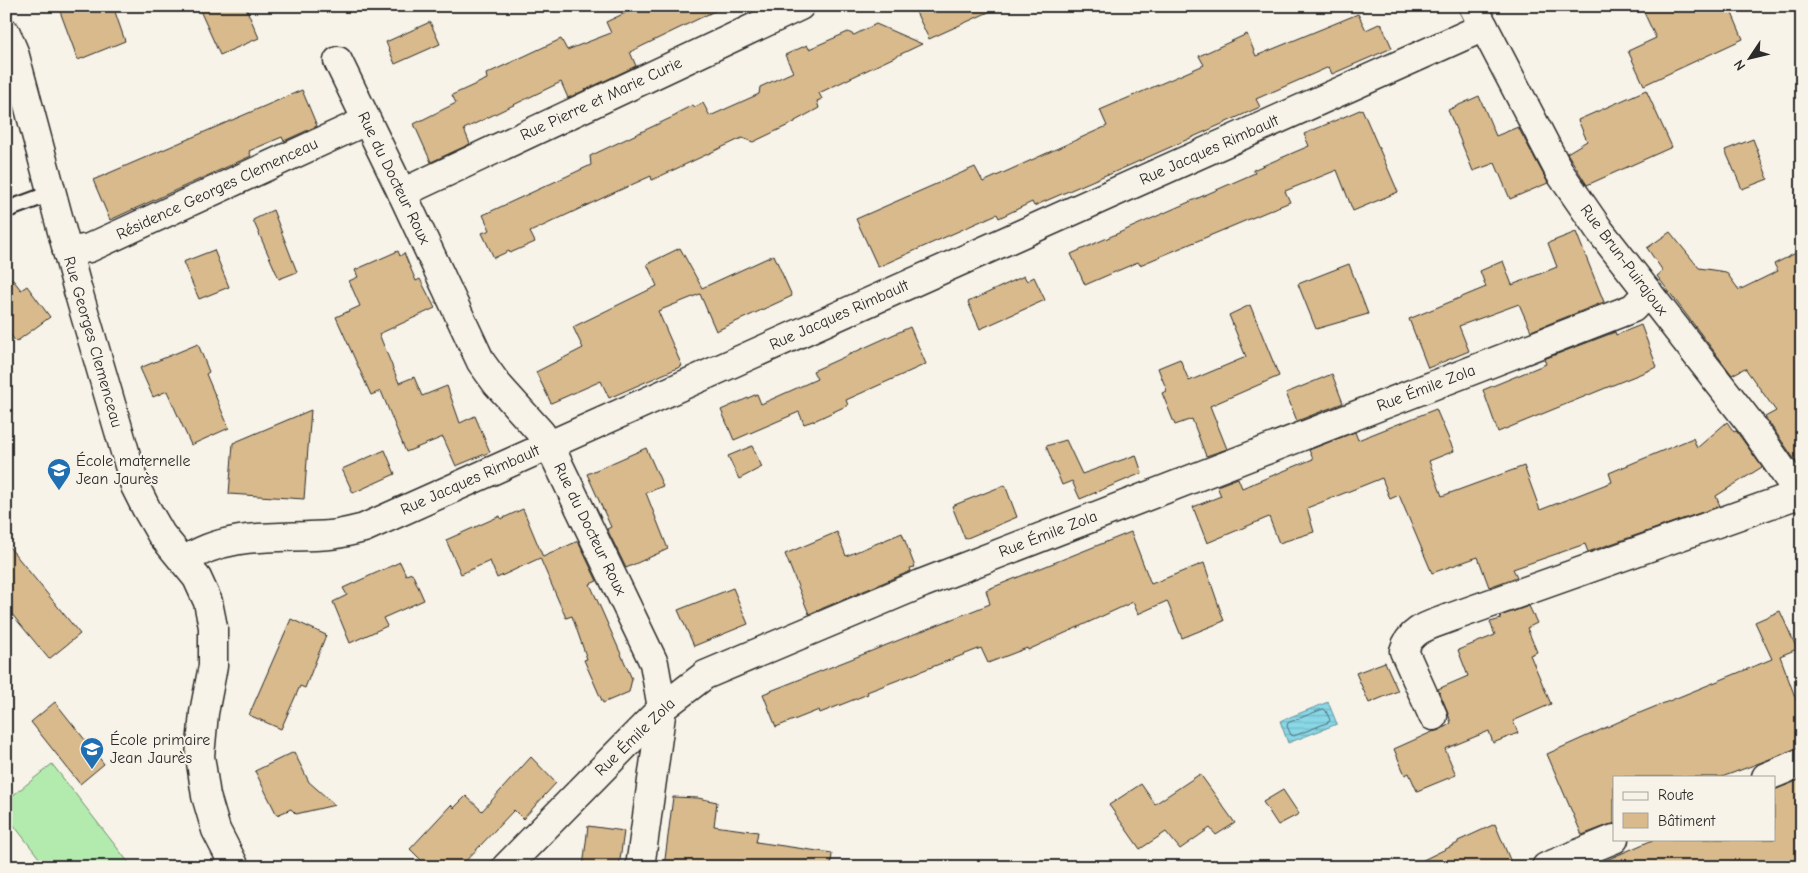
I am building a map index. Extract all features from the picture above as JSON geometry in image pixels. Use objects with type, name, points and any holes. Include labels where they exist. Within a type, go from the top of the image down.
[{"type":"street","name":"Rue Pierre et Marie Curie","points":[[402,193],[800,6]]},
{"type":"street","name":"Rue Brun-Puirajoux","points":[[1478,17],[1560,173],[1600,231],[1750,424],[1800,496]]},
{"type":"street","name":"Rue Jacques Rimbault","points":[[184,561],[195,554],[234,540],[332,535],[364,528],[1478,17]]},
{"type":"street","name":"Rue Georges Clemenceau","points":[[6,33],[14,52],[67,252],[135,486],[161,534],[197,578],[208,602],[213,628],[213,666],[204,713],[200,756],[206,796],[216,830],[235,867]]},
{"type":"street","name":"Rue du Docteur Roux","points":[[338,61],[481,362],[497,384],[541,433],[548,445],[654,663],[662,708],[640,867]]},
{"type":"street","name":"Résidence Georges Clemenceau","points":[[67,252],[89,248],[366,121]]},
{"type":"street","name":"Rue Émile Zola","points":[[506,867],[662,708],[705,675],[923,582],[1633,308],[1648,292]]},
{"type":"street","points":[[1433,716],[1404,651],[1407,641],[1414,633],[1452,617],[1800,496]]},
{"type":"street","points":[[1768,776],[1802,762]]},
{"type":"street","points":[[1546,867],[1613,839]]},
{"type":"lane","points":[[6,210],[52,193]]},
{"type":"green space","points":[[52,764],[132,867],[46,867],[6,815],[6,801]]},
{"type":"water","points":[[1328,702],[1337,724],[1288,743],[1280,721]]},
{"type":"building","points":[[58,6],[113,6],[125,41],[78,60]]},
{"type":"building","points":[[198,6],[245,6],[259,38],[220,55]]},
{"type":"building","points":[[640,6],[725,6],[630,52],[636,66],[568,98],[561,82],[464,129],[470,144],[431,162],[414,124],[456,103],[452,95],[487,79],[486,74],[561,39],[567,50],[611,33],[606,22]]},
{"type":"building","points":[[913,6],[1002,6],[929,39]]},
{"type":"building","points":[[1641,6],[1729,6],[1743,39],[1644,85],[1628,51],[1656,38]]},
{"type":"building","points":[[1358,14],[1366,30],[1381,23],[1392,48],[1332,74],[1329,67],[1256,99],[1260,107],[1108,175],[1034,206],[1032,202],[999,218],[997,214],[878,267],[856,219],[975,167],[983,182],[1107,126],[1100,110],[1204,65],[1199,56],[1247,34],[1256,56]]},
{"type":"building","points":[[430,22],[440,44],[395,64],[386,42]]},
{"type":"building","points":[[876,24],[922,44],[819,93],[822,99],[817,101],[819,108],[795,122],[753,142],[742,138],[652,180],[651,176],[530,232],[535,242],[494,258],[482,233],[490,230],[483,215],[591,165],[590,156],[677,115],[677,113],[693,105],[695,107],[703,103],[710,116],[759,94],[760,87],[793,72],[785,55],[807,45],[809,49],[848,32],[854,35]]},
{"type":"building","points":[[302,90],[317,126],[284,141],[282,137],[249,151],[251,156],[110,220],[93,180]]},
{"type":"building","points":[[1646,90],[1672,147],[1587,185],[1567,153],[1587,141],[1578,120]]},
{"type":"building","points":[[1479,96],[1496,136],[1518,127],[1548,183],[1510,199],[1495,163],[1473,171],[1448,110]]},
{"type":"building","points":[[1362,109],[1398,192],[1353,211],[1337,170],[1285,191],[1290,202],[1140,265],[1138,262],[1085,285],[1071,254],[1255,173],[1253,170],[1309,146],[1304,134]]},
{"type":"building","points":[[1753,139],[1768,179],[1742,189],[1725,150]]},
{"type":"building","points":[[273,210],[297,272],[279,279],[253,220]]},
{"type":"building","points":[[1576,232],[1604,302],[1531,331],[1519,304],[1459,326],[1469,351],[1428,368],[1409,319],[1486,287],[1480,271],[1503,261],[1512,285],[1557,267],[1548,243]]},
{"type":"building","points":[[1670,232],[1699,268],[1726,272],[1739,290],[1778,271],[1774,264],[1802,250],[1802,470],[1765,417],[1776,411],[1745,368],[1732,375],[1657,276],[1663,271],[1647,248]]},
{"type":"building","points":[[680,248],[702,288],[774,255],[792,296],[716,331],[700,294],[658,311],[682,366],[609,398],[601,381],[551,403],[536,372],[583,348],[573,327],[657,286],[647,264]]},
{"type":"building","points":[[214,250],[229,287],[199,299],[183,262]]},
{"type":"building","points":[[398,251],[400,256],[404,253],[416,281],[420,279],[435,308],[379,334],[399,383],[414,377],[422,396],[447,386],[460,423],[475,416],[490,452],[456,466],[443,437],[406,452],[381,391],[371,395],[336,317],[360,306],[349,281],[358,277],[355,270]]},
{"type":"building","points":[[1349,264],[1368,314],[1316,329],[1298,284]]},
{"type":"building","points":[[6,271],[21,290],[27,286],[50,317],[16,342],[6,329]]},
{"type":"building","points":[[1024,276],[1027,281],[1034,277],[1045,300],[980,329],[968,302]]},
{"type":"building","points":[[1250,305],[1279,376],[1210,406],[1227,449],[1206,456],[1192,419],[1175,425],[1162,393],[1167,391],[1158,368],[1180,359],[1189,381],[1246,357],[1229,315]]},
{"type":"building","points":[[1641,325],[1657,367],[1498,432],[1483,390],[1546,364],[1544,359],[1615,332],[1616,335]]},
{"type":"building","points":[[910,327],[926,364],[846,400],[848,405],[816,420],[804,424],[799,412],[734,440],[721,410],[757,394],[761,404],[817,379],[813,371]]},
{"type":"building","points":[[198,344],[209,372],[206,374],[229,428],[191,445],[167,391],[153,397],[140,368]]},
{"type":"building","points":[[1332,374],[1343,403],[1297,421],[1286,393]]},
{"type":"building","points":[[1436,409],[1454,451],[1429,461],[1442,496],[1524,466],[1540,510],[1612,482],[1609,473],[1693,438],[1697,448],[1727,422],[1734,432],[1737,432],[1762,467],[1716,496],[1720,506],[1588,552],[1585,544],[1513,569],[1517,577],[1489,587],[1478,557],[1432,573],[1399,495],[1390,499],[1382,478],[1307,508],[1314,532],[1279,543],[1269,517],[1207,543],[1193,507],[1221,496],[1217,486],[1238,478],[1242,488],[1313,459],[1309,450],[1355,432],[1358,440]]},
{"type":"building","points":[[311,410],[304,499],[229,494],[233,443]]},
{"type":"building","points":[[1066,440],[1082,474],[1136,455],[1142,473],[1080,499],[1072,481],[1062,485],[1046,446]]},
{"type":"building","points":[[752,446],[762,467],[739,479],[728,456]]},
{"type":"building","points":[[646,448],[663,486],[646,493],[668,549],[626,568],[607,529],[611,527],[587,474]]},
{"type":"building","points":[[385,450],[395,474],[353,493],[342,469]]},
{"type":"building","points":[[1005,485],[1017,517],[965,539],[952,506]]},
{"type":"building","points":[[523,509],[543,557],[578,541],[597,581],[590,584],[632,679],[629,692],[603,703],[584,660],[587,659],[572,616],[566,618],[540,558],[497,578],[490,561],[461,574],[446,540],[500,516],[501,519]]},
{"type":"building","points":[[837,532],[846,556],[902,533],[915,567],[910,568],[911,571],[809,614],[785,554]]},
{"type":"building","points":[[1131,532],[1151,584],[1204,563],[1224,621],[1182,638],[1167,601],[1138,614],[1133,602],[1028,650],[1027,648],[988,663],[981,648],[867,692],[868,694],[820,713],[819,710],[776,727],[763,694],[990,604],[986,590]]},
{"type":"building","points":[[6,543],[80,634],[49,659],[6,607]]},
{"type":"building","points":[[400,562],[406,575],[412,573],[424,600],[383,618],[387,626],[350,643],[333,602],[347,595],[343,588]]},
{"type":"building","points":[[733,588],[748,624],[694,646],[678,610]]},
{"type":"building","points":[[1529,606],[1537,623],[1527,628],[1537,652],[1530,655],[1551,704],[1513,721],[1518,733],[1493,743],[1489,731],[1445,749],[1456,775],[1417,791],[1409,773],[1405,775],[1394,749],[1440,730],[1451,723],[1438,689],[1468,676],[1458,650],[1495,635],[1490,622],[1501,619],[1500,616]]},
{"type":"building","points":[[1780,611],[1797,649],[1780,656],[1802,716],[1802,747],[1725,776],[1613,776],[1613,824],[1582,835],[1547,754],[1625,719],[1772,659],[1755,622]]},
{"type":"building","points":[[291,619],[326,635],[305,688],[300,686],[281,729],[249,715]]},
{"type":"building","points":[[1385,662],[1398,691],[1369,703],[1356,673]]},
{"type":"building","points":[[55,702],[104,764],[80,784],[31,722]]},
{"type":"building","points":[[294,752],[309,782],[335,805],[296,814],[291,809],[277,815],[255,771]]},
{"type":"building","points":[[531,757],[556,783],[523,819],[514,810],[460,867],[428,867],[410,849],[451,805],[454,808],[466,796],[482,811]]},
{"type":"building","points":[[1200,774],[1235,823],[1216,835],[1210,828],[1180,849],[1166,832],[1140,849],[1109,805],[1141,784],[1155,804]]},
{"type":"building","points":[[1802,779],[1802,867],[1590,867],[1653,840],[1776,840],[1776,789]]},
{"type":"building","points":[[1283,790],[1299,814],[1278,825],[1263,802]]},
{"type":"building","points":[[673,797],[698,798],[717,802],[714,826],[758,832],[756,842],[832,853],[831,867],[664,867]]},
{"type":"building","points":[[1495,824],[1513,867],[1409,867],[1458,843],[1458,841]]},
{"type":"building","points":[[588,826],[624,831],[619,867],[583,867]]},
{"type":"place","name":"École maternelle Jean Jaurès","points":[[59,491]]},
{"type":"place","name":"École primaire Jean Jaurès","points":[[92,770]]}]
